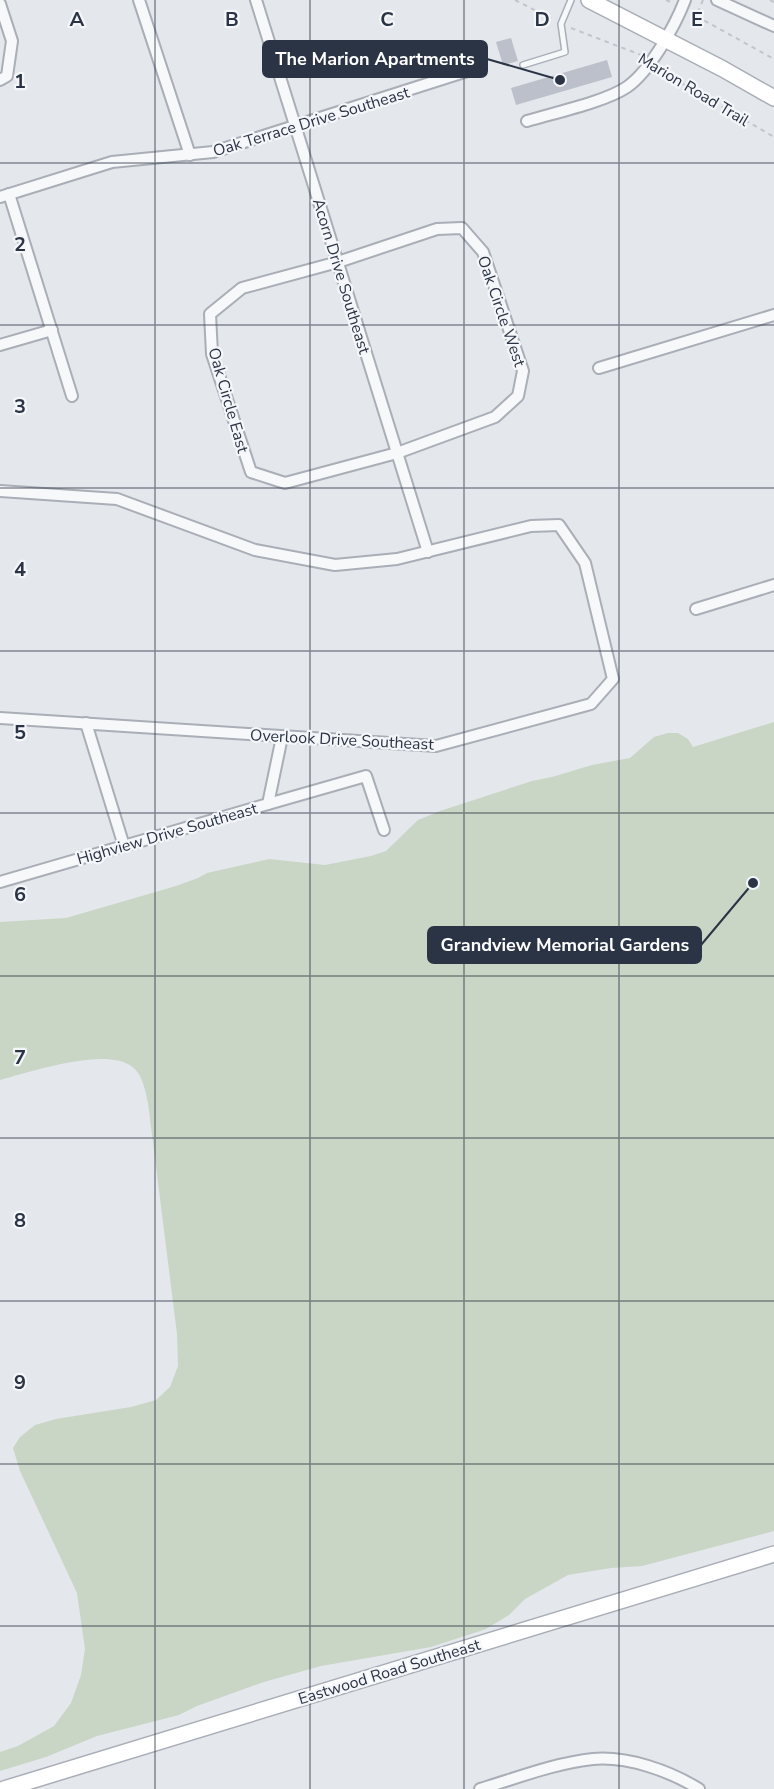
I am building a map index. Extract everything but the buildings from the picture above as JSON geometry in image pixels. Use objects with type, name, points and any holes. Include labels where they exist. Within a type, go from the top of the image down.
[{"type":"street","points":[[139,0],[190,155]]},
{"type":"street","name":"Acorn Drive Southeast","points":[[256,0],[428,552]]},
{"type":"street","points":[[589,0],[667,39],[774,98]]},
{"type":"street","points":[[527,121],[619,92],[628,86],[667,39],[685,0]]},
{"type":"street","points":[[717,0],[774,26]]},
{"type":"street","points":[[0,4],[12,41],[7,76],[0,80]]},
{"type":"street","name":"Oak Terrace Drive Southeast","points":[[5,195],[112,162],[213,153],[480,67]]},
{"type":"street","points":[[5,195],[52,330],[72,396]]},
{"type":"street","name":"Oak Circle West","points":[[338,262],[437,229],[462,228],[483,252],[523,371],[518,396],[495,417],[397,453]]},
{"type":"street","name":"Oak Circle East","points":[[338,262],[242,288],[210,314],[212,354],[251,472],[285,483],[397,453]]},
{"type":"street","points":[[599,368],[774,315]]},
{"type":"street","points":[[0,345],[52,330]]},
{"type":"street","name":"Overlook Drive Southeast","points":[[0,491],[117,500],[255,550],[335,565],[398,560],[531,526],[559,525],[585,563],[613,679],[591,704],[436,746],[0,718]]},
{"type":"street","points":[[696,609],[774,585]]},
{"type":"street","points":[[86,723],[124,846]]},
{"type":"street","name":"Highview Drive Southeast","points":[[0,882],[268,804],[282,737]]},
{"type":"street","points":[[268,804],[366,776],[384,830]]},
{"type":"street","name":"Eastwood Road Southeast","points":[[4,1789],[774,1554]]},
{"type":"street","points":[[482,1789],[563,1765],[595,1759],[626,1761],[652,1768],[686,1781],[699,1789]]},
{"type":"lane","points":[[523,65],[565,52],[561,24],[571,0]]},
{"type":"path","name":"Marion Road Trail","points":[[515,0],[561,24],[651,60],[676,80],[774,137]]},
{"type":"path","points":[[703,0],[696,16],[774,59]]},
{"type":"path","points":[[770,0],[774,2]]},
{"type":"green space","points":[[774,722],[774,1531],[642,1566],[568,1575],[525,1599],[509,1615],[486,1629],[431,1647],[321,1666],[264,1682],[197,1706],[179,1715],[97,1736],[46,1757],[0,1771],[0,1752],[18,1746],[54,1726],[71,1703],[81,1675],[85,1649],[77,1593],[20,1471],[13,1448],[20,1437],[35,1425],[156,1400],[170,1387],[178,1366],[177,1334],[148,1103],[143,1083],[131,1066],[119,1061],[104,1059],[67,1063],[0,1080],[0,922],[66,918],[176,886],[207,873],[269,859],[325,865],[371,856],[386,851],[418,820],[532,781],[592,765],[630,758],[654,737],[678,733],[688,739],[693,747]]},
{"type":"place","name":"The Marion Apartments","points":[[560,80]]},
{"type":"place","name":"Grandview Memorial Gardens","points":[[753,883]]}]
